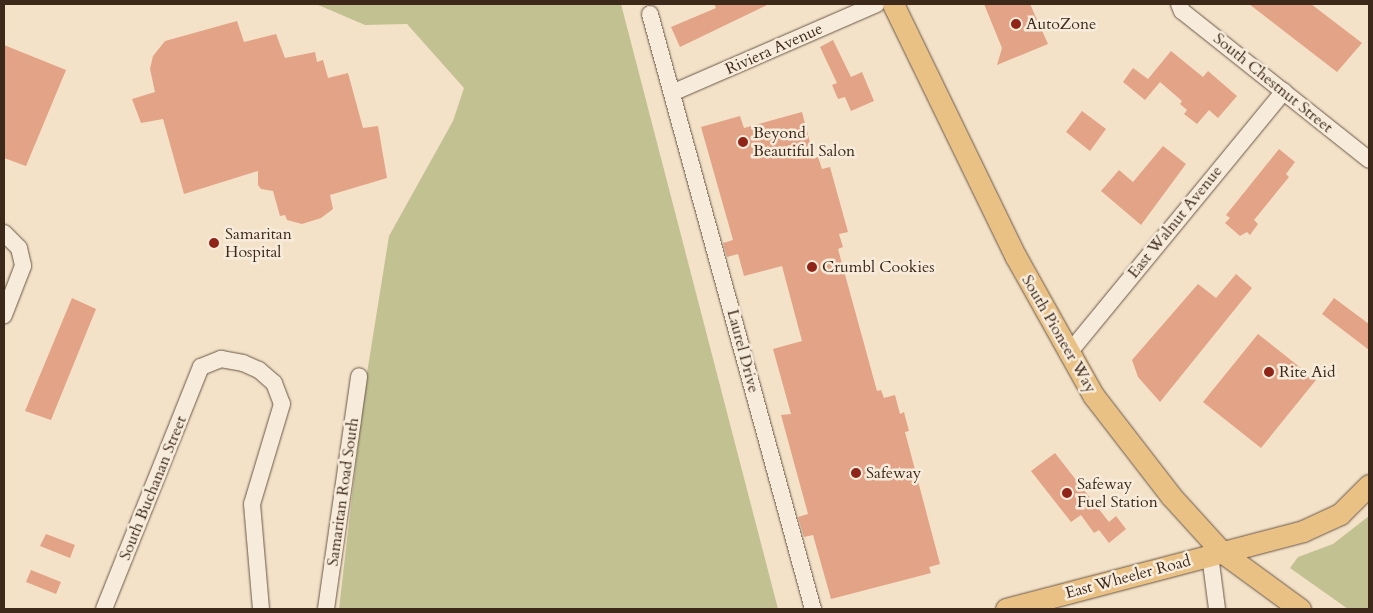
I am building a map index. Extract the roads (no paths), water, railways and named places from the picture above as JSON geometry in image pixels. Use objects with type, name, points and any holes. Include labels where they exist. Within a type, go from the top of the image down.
[{"type":"main road","name":"South Pioneer Way","points":[[894,4],[1016,257],[1068,354],[1120,433],[1216,553],[1300,609]]},
{"type":"main road","name":"East Wheeler Road","points":[[1006,609],[1303,531],[1326,521],[1355,501],[1369,485]]},
{"type":"street","name":"Riviera Avenue","points":[[672,93],[876,4]]},
{"type":"street","name":"South Chestnut Street","points":[[1179,4],[1182,11],[1369,160]]},
{"type":"street","name":"Laurel Drive","points":[[650,14],[813,609]]},
{"type":"street","name":"East Walnut Avenue","points":[[1068,354],[1284,91]]},
{"type":"street","points":[[4,233],[19,248],[23,266],[4,314]]},
{"type":"street","name":"South Buchanan Street","points":[[104,609],[202,367],[221,360],[243,363],[274,383],[282,404],[252,504],[261,609]]},
{"type":"street","name":"Samaritan Road South","points":[[326,609],[359,376]]},
{"type":"street","points":[[1216,553],[1217,609]]},
{"type":"place","name":"AutoZone","points":[[1016,24]]},
{"type":"place","name":"Beyond Beautiful Salon","points":[[743,142]]},
{"type":"place","name":"Samaritan Hospital","points":[[214,243]]},
{"type":"place","name":"Crumbl Cookies","points":[[812,267]]},
{"type":"place","name":"Rite Aid","points":[[1269,372]]},
{"type":"place","name":"Safeway","points":[[856,473]]},
{"type":"place","name":"Safeway Fuel Station","points":[[1067,493]]}]
